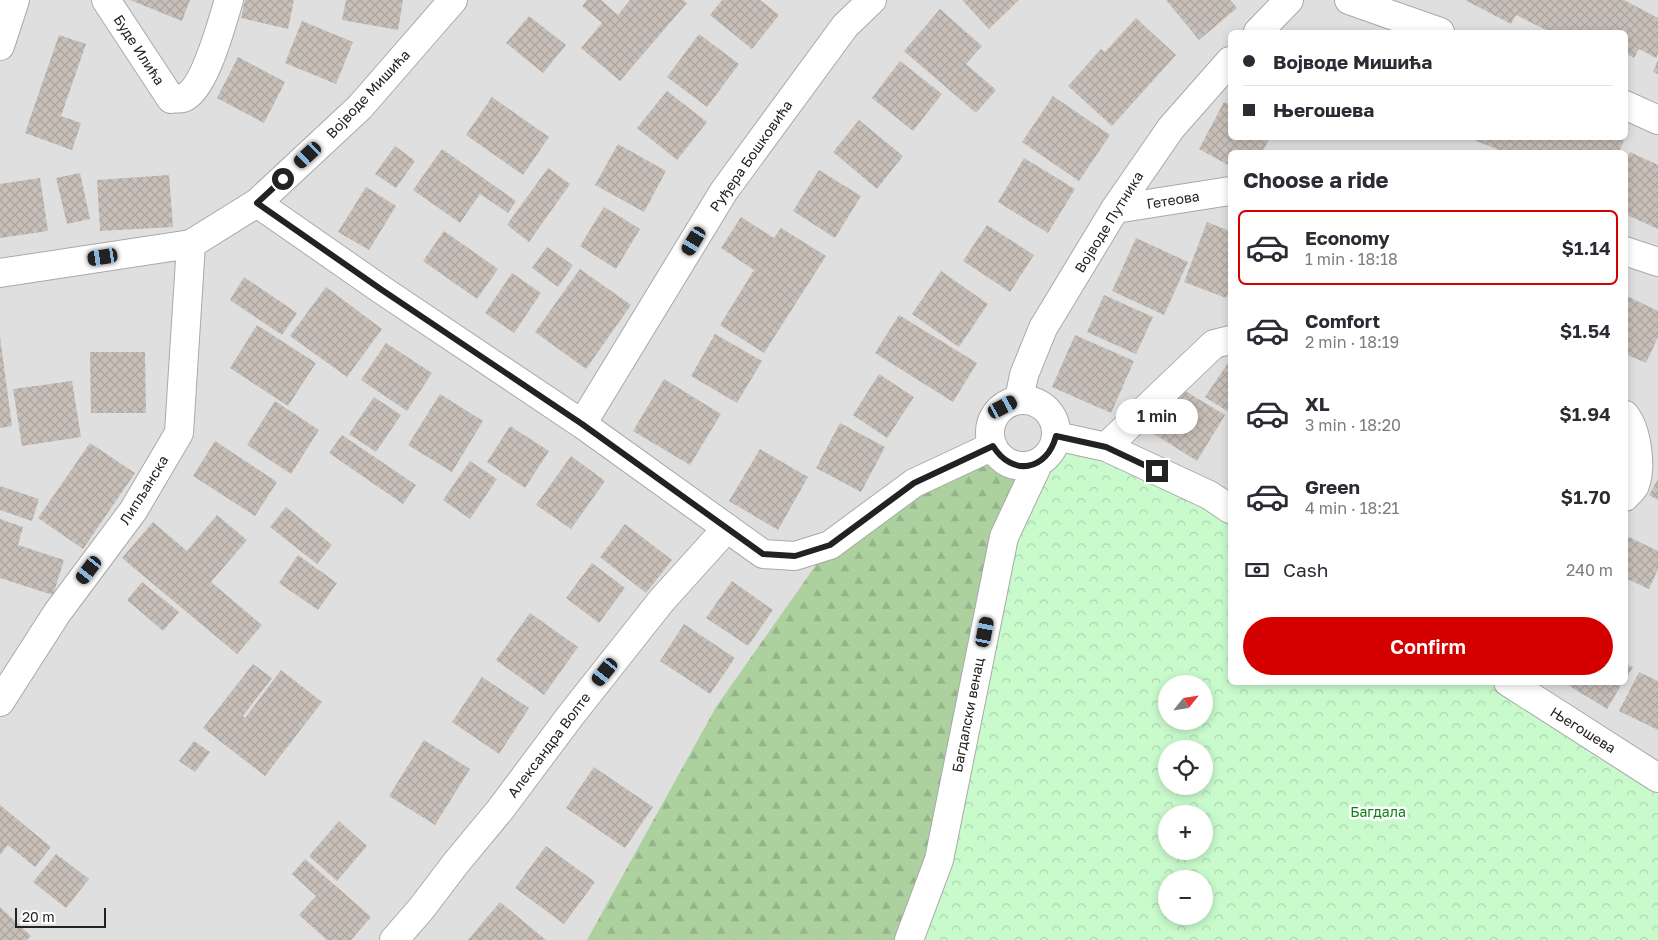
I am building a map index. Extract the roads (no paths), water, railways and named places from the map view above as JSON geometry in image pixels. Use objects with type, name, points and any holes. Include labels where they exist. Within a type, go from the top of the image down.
[{"type":"street","points":[[0,46],[15,0]]},
{"type":"street","name":"Буде Илића","points":[[106,0],[171,99],[183,98],[194,90],[206,70],[229,0]]},
{"type":"street","name":"Војводе Мишића","points":[[0,273],[191,244],[257,203],[360,107],[453,0]]},
{"type":"street","name":"Руђера Бошковића","points":[[582,424],[724,191],[845,26],[872,0]]},
{"type":"street","points":[[1260,30],[1289,0]]},
{"type":"street","points":[[1349,0],[1434,30]]},
{"type":"street","name":"Војводе Путника","points":[[1019,400],[1024,374],[1043,328],[1116,209],[1171,128],[1228,63]]},
{"type":"street","points":[[1628,106],[1658,120]]},
{"type":"street","name":"Гетеова","points":[[1116,209],[1228,191]]},
{"type":"street","points":[[257,203],[382,290],[582,424],[763,554],[795,556],[830,545],[914,483],[993,446]]},
{"type":"street","name":"Липљанска","points":[[0,702],[57,613],[133,512],[179,433],[191,244]]},
{"type":"street","points":[[1628,252],[1658,262]]},
{"type":"street","points":[[1106,447],[1214,344],[1228,340]]},
{"type":"street","points":[[1019,400],[1034,402],[1043,407],[1055,425],[1056,436],[1047,456],[1039,462],[1028,466],[1018,466],[1007,462],[999,455],[993,446],[990,436],[991,425],[996,415],[1003,407],[1019,400]]},
{"type":"street","points":[[1628,419],[1631,423],[1639,467],[1630,492]]},
{"type":"street","points":[[1056,436],[1106,447],[1223,497]]},
{"type":"street","name":"Багдалски венац","points":[[909,940],[940,860],[1004,537],[1039,462]]},
{"type":"street","name":"Александра Волте","points":[[394,940],[500,810],[570,715],[662,600],[727,528]]},
{"type":"street","name":"Његошева","points":[[1513,685],[1658,778]]},
{"type":"park label","name":"Багдала","points":[[1378,812]]}]
